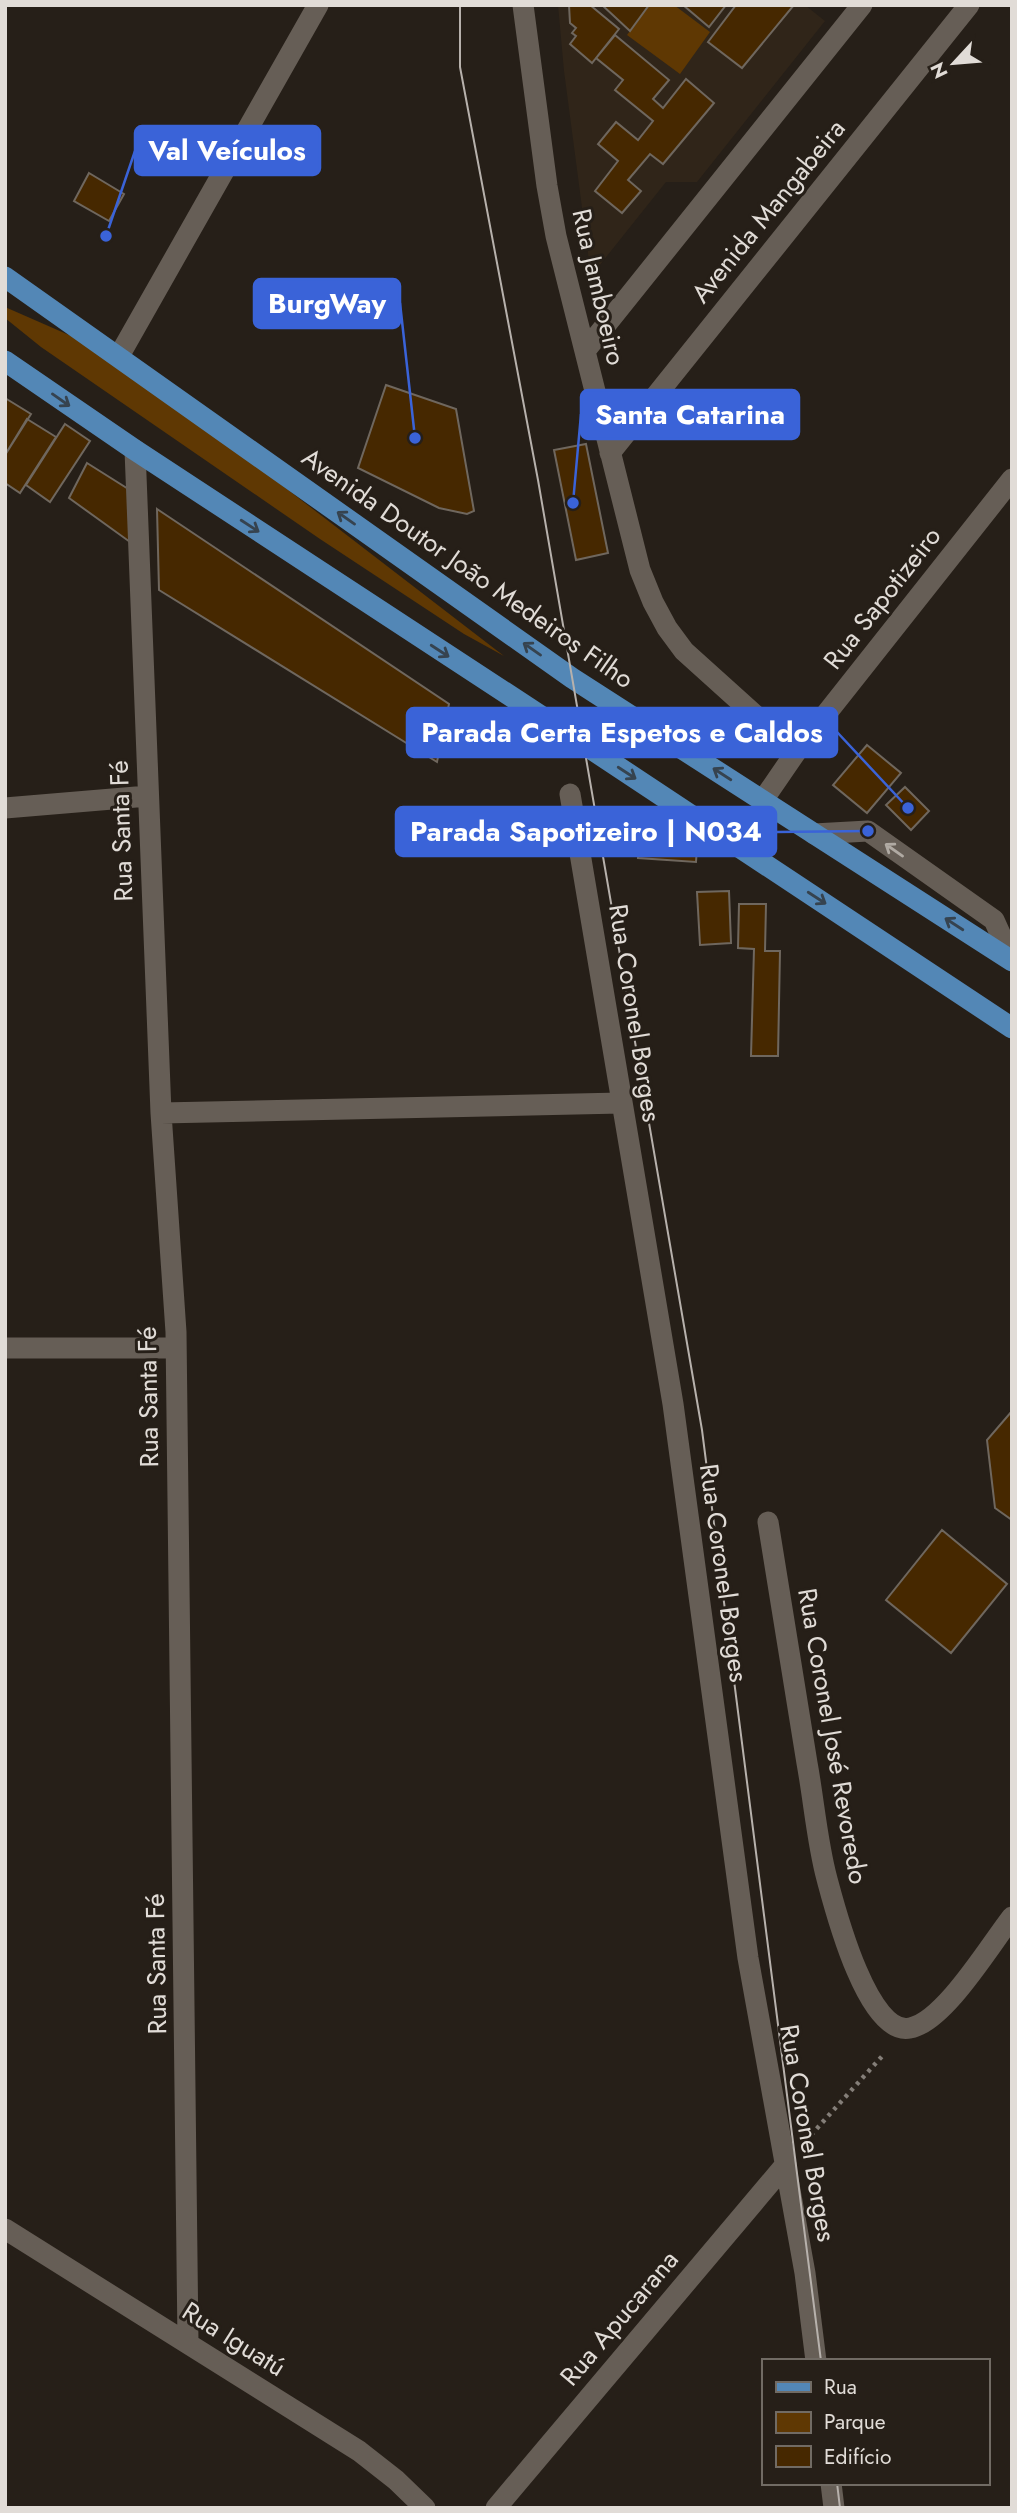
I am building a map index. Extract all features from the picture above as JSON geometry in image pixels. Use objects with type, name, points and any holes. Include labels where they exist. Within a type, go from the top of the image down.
[{"type":"main road","name":"Avenida Doutor João Medeiros Filho","points":[[5,277],[572,678],[1012,961]]},
{"type":"main road","points":[[5,290],[28,293]]},
{"type":"main road","points":[[5,361],[135,450],[1012,1028]]},
{"type":"street","points":[[118,356],[318,5]]},
{"type":"street","name":"Rua Jamboeiro","points":[[523,5],[556,236],[640,570],[667,628],[684,651],[796,752]]},
{"type":"street","name":"Avenida Mangabeira","points":[[585,351],[862,5]]},
{"type":"street","name":"Avenida Mangabeira","points":[[610,453],[969,5]]},
{"type":"street","name":"Rua Santa Fé","points":[[135,450],[160,1114],[176,1348],[188,2343]]},
{"type":"street","name":"Rua Sapotizeiro","points":[[796,752],[1012,479]]},
{"type":"street","points":[[763,800],[796,752]]},
{"type":"street","name":"Rua Coronel Borges","points":[[570,794],[673,1404],[748,1958],[805,2273],[816,2359]]},
{"type":"street","points":[[5,808],[148,796]]},
{"type":"street","points":[[814,834],[867,831],[994,920],[1012,961]]},
{"type":"street","points":[[160,1114],[621,1103]]},
{"type":"street","points":[[5,1348],[176,1348]]},
{"type":"street","name":"Rua Coronel José Revoredo","points":[[768,1522],[826,1876],[863,1986],[888,2023],[907,2029]]},
{"type":"street","points":[[907,2029],[928,2022],[947,2003],[1012,1917]]},
{"type":"street","name":"Rua Apucarana","points":[[496,2508],[786,2164]]},
{"type":"street","name":"Rua Iguatú","points":[[5,2229],[359,2451],[396,2480],[425,2508]]},
{"type":"street","points":[[831,2485],[834,2508]]},
{"type":"path","points":[[786,2164],[907,2029]]},
{"type":"shaded area","points":[[558,5],[805,5],[825,21],[697,182],[666,182],[591,276],[564,71]]},
{"type":"green space","points":[[649,5],[674,5],[710,32],[680,74],[627,35]]},
{"type":"green space","points":[[5,307],[110,353],[504,656],[464,634],[320,539],[41,347],[5,318]]},
{"type":"building","points":[[569,5],[590,5],[619,29],[592,63],[570,44],[576,36],[572,33],[576,28],[570,23]]},
{"type":"building","points":[[602,5],[649,5],[630,31]]},
{"type":"building","points":[[683,5],[726,5],[709,27]]},
{"type":"building","points":[[736,5],[794,5],[742,68],[708,42]]},
{"type":"building","points":[[615,35],[669,80],[653,99],[663,108],[686,79],[714,103],[663,164],[650,154],[628,180],[641,191],[622,213],[595,191],[618,161],[598,144],[616,122],[638,140],[653,121],[615,90],[623,80],[596,58]]},
{"type":"building","points":[[89,173],[124,194],[109,221],[74,201]]},
{"type":"building","points":[[386,385],[456,409],[474,511],[467,514],[439,508],[358,468]]},
{"type":"building","points":[[5,398],[31,414],[5,455]]},
{"type":"building","points":[[27,419],[56,437],[20,493],[5,483],[5,455]]},
{"type":"building","points":[[65,424],[90,441],[50,502],[26,485]]},
{"type":"building","points":[[586,444],[608,553],[576,560],[554,450]]},
{"type":"building","points":[[87,463],[133,492],[130,542],[69,498]]},
{"type":"building","points":[[157,509],[449,704],[437,762],[159,590]]},
{"type":"building","points":[[867,745],[901,773],[867,813],[833,785]]},
{"type":"building","points":[[905,787],[929,811],[911,830],[886,805]]},
{"type":"building","points":[[640,827],[698,832],[696,862],[638,858]]},
{"type":"building","points":[[729,891],[731,943],[700,945],[697,892]]},
{"type":"building","points":[[739,904],[766,904],[765,951],[780,951],[778,1056],[751,1056],[754,949],[738,948]]},
{"type":"building","points":[[1012,1411],[1012,1520],[995,1508],[987,1440]]},
{"type":"building","points":[[942,1530],[1007,1584],[951,1653],[886,1600]]},
{"type":"tram line","points":[[460,5],[460,67],[538,480],[702,1430],[821,2359]]},
{"type":"tram line","points":[[837,2485],[840,2508]]},
{"type":"place","name":"Val Veículos","points":[[106,236]]},
{"type":"place","name":"BurgWay","points":[[415,438]]},
{"type":"place","name":"Santa Catarina","points":[[573,503]]},
{"type":"place","name":"Parada Certa Espetos e Caldos","points":[[908,808]]},
{"type":"place","name":"Parada Sapotizeiro | N034","points":[[868,831]]}]
